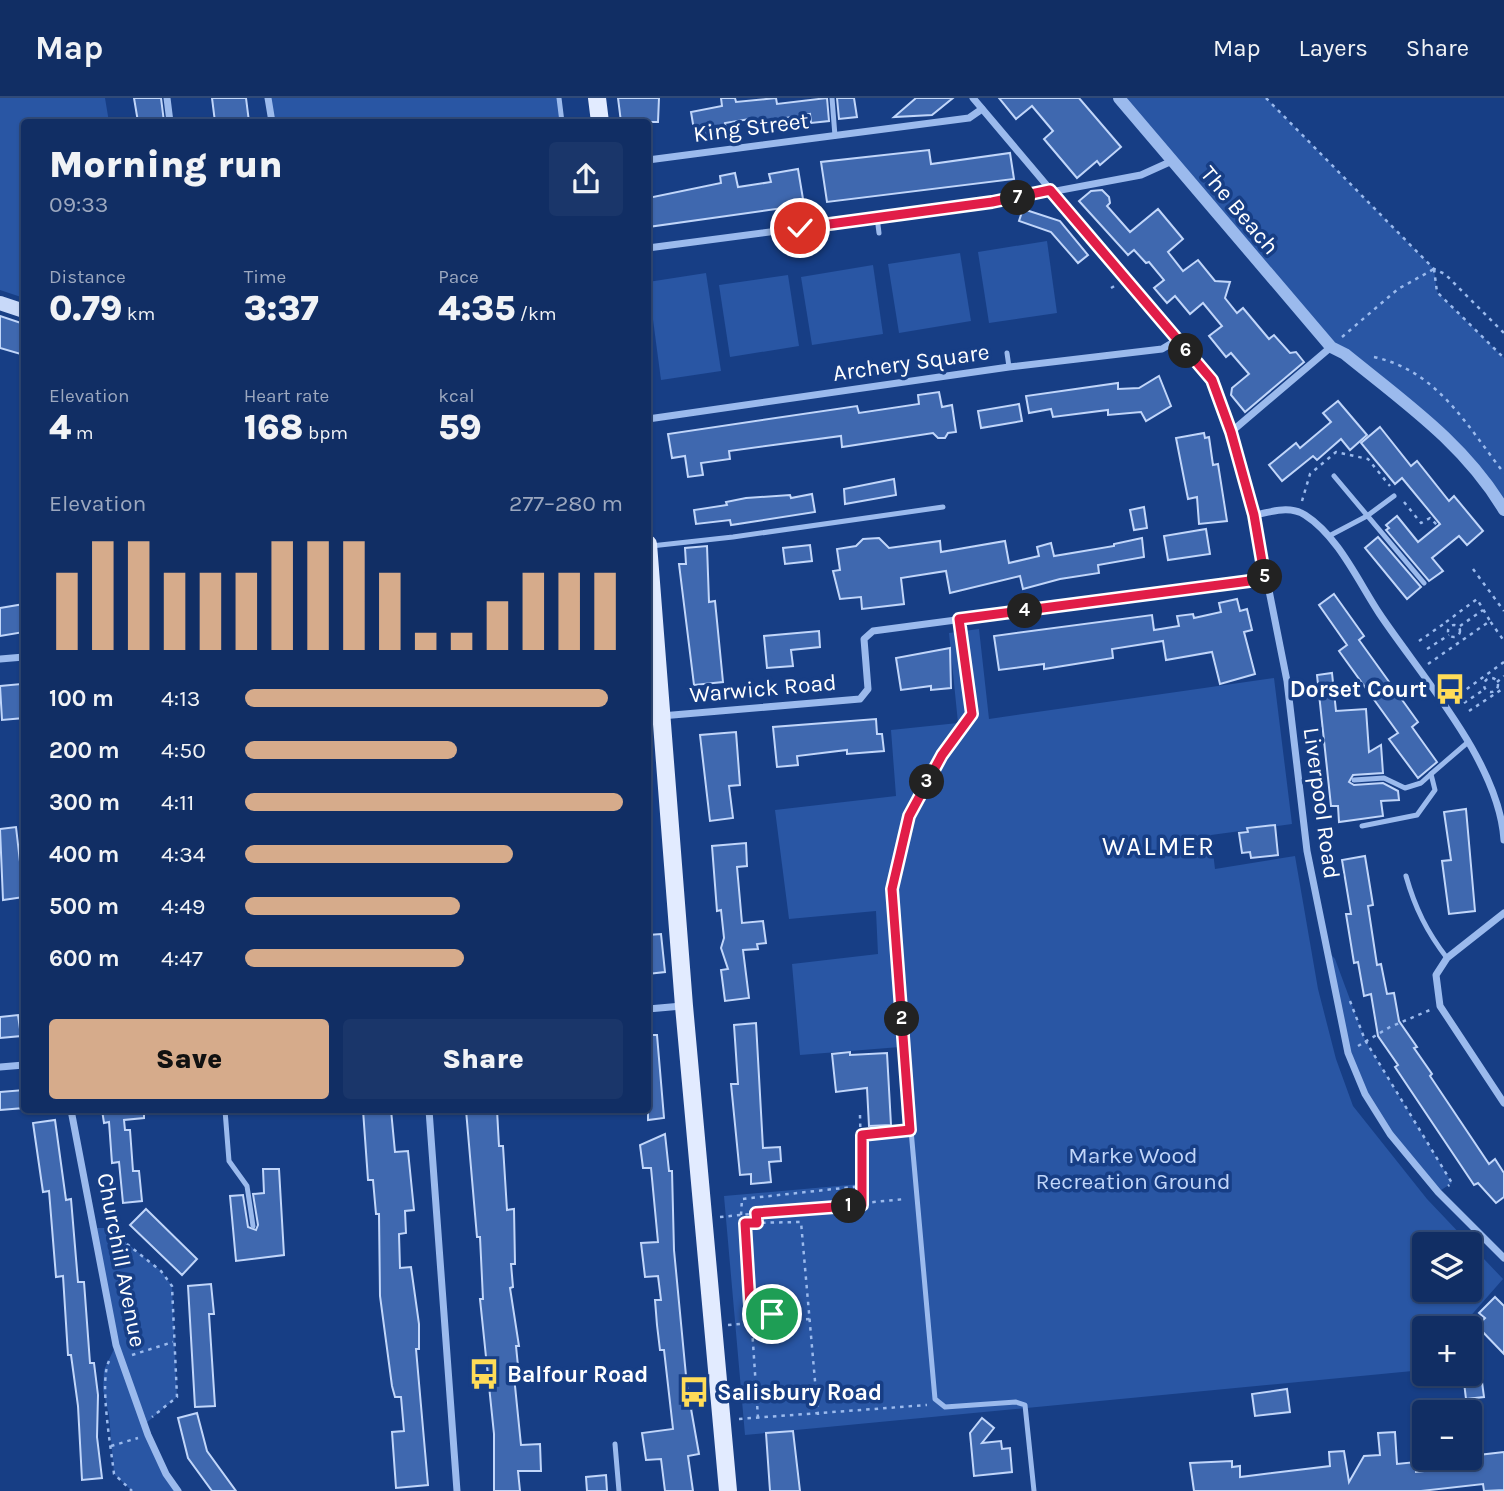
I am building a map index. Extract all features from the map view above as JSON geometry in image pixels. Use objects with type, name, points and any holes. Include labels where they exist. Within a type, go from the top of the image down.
[{"type":"main road","points":[[597,98],[600,119]]},
{"type":"main road","points":[[0,303],[21,310]]},
{"type":"main road","points":[[651,610],[728,1491]]},
{"type":"street","points":[[167,98],[170,119]]},
{"type":"street","points":[[268,98],[272,119]]},
{"type":"street","name":"Liverpool Road","points":[[973,98],[1212,380],[1231,432],[1254,515],[1287,681],[1307,851],[1348,1053],[1365,1094],[1384,1124],[1438,1192],[1504,1258]]},
{"type":"street","name":"The Beach","points":[[1119,98],[1331,347],[1345,355],[1449,438],[1475,468],[1504,510]]},
{"type":"street","name":"King Street","points":[[651,160],[969,118],[982,109]]},
{"type":"street","points":[[651,248],[992,202],[1141,175],[1172,161]]},
{"type":"street","name":"Archery Square","points":[[651,419],[1009,367],[1162,349],[1177,340]]},
{"type":"street","points":[[1231,432],[1331,347]]},
{"type":"street","points":[[1254,515],[1292,508],[1306,515],[1329,536],[1445,705],[1467,743],[1484,773],[1503,822],[1504,840]]},
{"type":"street","name":"Warwick Road","points":[[661,716],[860,699],[869,689],[863,639],[873,631],[1265,579]]},
{"type":"street","points":[[0,659],[21,657]]},
{"type":"street","points":[[1504,914],[1447,958],[1436,975],[1440,1006],[1504,1103]]},
{"type":"street","points":[[651,1009],[684,1006]]},
{"type":"street","points":[[0,1067],[21,1065]]},
{"type":"street","name":"Churchill Avenue","points":[[72,1113],[96,1228],[116,1345],[148,1435],[166,1474],[178,1491]]},
{"type":"street","points":[[429,1113],[457,1491]]},
{"type":"lane","points":[[559,98],[562,119]]},
{"type":"lane","points":[[832,98],[835,135]]},
{"type":"lane","points":[[877,217],[878,233]]},
{"type":"lane","points":[[1007,353],[1009,367]]},
{"type":"lane","points":[[1334,477],[1424,583]]},
{"type":"lane","points":[[1329,536],[1367,516],[1396,495]]},
{"type":"lane","points":[[651,545],[733,537],[943,507]]},
{"type":"lane","points":[[959,619],[972,714]]},
{"type":"lane","points":[[1354,780],[1384,778],[1405,788],[1421,783],[1467,743]]},
{"type":"lane","points":[[1362,826],[1417,815],[1435,790],[1431,774]]},
{"type":"lane","points":[[1406,876],[1416,909],[1428,933],[1447,958]]},
{"type":"lane","points":[[906,1074],[916,1203],[938,1404],[1016,1402],[1025,1405],[1034,1491]]},
{"type":"lane","points":[[225,1113],[229,1161],[247,1186],[253,1226]]},
{"type":"lane","points":[[615,1444],[619,1491]]},
{"type":"path","points":[[1266,98],[1434,269],[1445,274],[1504,333]]},
{"type":"path","points":[[1331,347],[1398,289],[1434,269]]},
{"type":"path","points":[[1434,269],[1437,292],[1504,358]]},
{"type":"path","points":[[1345,355],[1389,360],[1429,382],[1465,418],[1504,473]]},
{"type":"path","points":[[1299,510],[1310,474],[1336,452],[1368,459],[1392,488]]},
{"type":"path","points":[[1396,495],[1421,523],[1430,518],[1437,526]]},
{"type":"path","points":[[1473,569],[1504,611]]},
{"type":"path","points":[[1419,641],[1477,599],[1503,638]]},
{"type":"path","points":[[1457,637],[1460,627],[1483,610]]},
{"type":"path","points":[[1420,670],[1490,621]]},
{"type":"path","points":[[1446,622],[1450,626],[1460,627]]},
{"type":"path","points":[[1449,635],[1450,626]]},
{"type":"path","points":[[1427,649],[1449,635],[1460,641]]},
{"type":"path","points":[[1445,705],[1486,678],[1504,662]]},
{"type":"path","points":[[1495,692],[1496,682],[1504,676]]},
{"type":"path","points":[[1486,678],[1496,682]]},
{"type":"path","points":[[1485,689],[1486,678]]},
{"type":"path","points":[[1469,711],[1504,688]]},
{"type":"path","points":[[1485,689],[1495,692]]},
{"type":"path","points":[[1464,703],[1485,689]]},
{"type":"path","points":[[906,1074],[892,889],[909,816],[929,776],[972,714]]},
{"type":"path","points":[[1348,995],[1366,1040],[1452,1183],[1438,1192]]},
{"type":"path","points":[[1348,1053],[1366,1040],[1440,1006]]},
{"type":"path","points":[[886,1011],[902,1010]]},
{"type":"path","points":[[860,1115],[862,1205]]},
{"type":"path","points":[[862,1135],[910,1130]]},
{"type":"path","points":[[741,1215],[742,1199],[862,1186]]},
{"type":"path","points":[[703,1218],[862,1205],[906,1198],[906,1204],[916,1203]]},
{"type":"path","points":[[774,1211],[775,1223]]},
{"type":"path","points":[[756,1213],[757,1223]]},
{"type":"path","points":[[758,1418],[745,1223],[802,1222],[818,1415]]},
{"type":"path","points":[[96,1228],[108,1228],[161,1271],[172,1286],[177,1397],[145,1424]]},
{"type":"path","points":[[789,1313],[790,1327],[774,1329],[773,1321],[772,1314],[789,1313]]},
{"type":"path","points":[[789,1320],[810,1319]]},
{"type":"path","points":[[712,1328],[773,1321]]},
{"type":"path","points":[[121,1358],[173,1342]]},
{"type":"path","points":[[116,1345],[104,1370],[103,1390],[114,1474],[132,1491]]},
{"type":"path","points":[[721,1420],[818,1415],[938,1404]]},
{"type":"path","points":[[111,1446],[148,1435]]},
{"type":"green space","points":[[0,98],[105,98],[108,119],[21,119],[21,297],[0,290]]},
{"type":"green space","points":[[268,98],[559,98],[562,119],[272,119]]},
{"type":"green space","points":[[1119,98],[1266,98],[1434,269],[1437,292],[1504,358],[1504,511],[1475,468],[1345,355]]},
{"type":"green space","points":[[1047,241],[1057,313],[989,323],[978,252]]},
{"type":"green space","points":[[960,253],[971,321],[899,333],[888,264]]},
{"type":"green space","points":[[873,265],[883,334],[812,345],[801,277]]},
{"type":"green space","points":[[706,273],[721,371],[661,380],[651,305],[651,282]]},
{"type":"green space","points":[[788,275],[799,346],[730,357],[719,285]]},
{"type":"green space","name":"Marke Wood Recreation Ground","points":[[979,629],[989,719],[1274,678],[1292,824],[1211,835],[1215,869],[1295,856],[1318,989],[1336,1059],[1353,1106],[1427,1199],[1459,1232],[1412,1232],[1412,1302],[1482,1302],[1482,1257],[1503,1279],[1471,1316],[1412,1316],[1412,1371],[745,1435],[724,1196],[860,1184],[858,1134],[908,1128],[900,1047],[800,1055],[792,964],[878,954],[876,911],[789,919],[775,810],[896,796],[891,730],[958,723],[949,633]]},
{"type":"green space","points":[[1328,951],[1335,959],[1365,1040],[1452,1183],[1438,1192],[1374,1109],[1355,1072],[1342,1027]]},
{"type":"green space","points":[[96,1228],[108,1228],[161,1271],[172,1286],[177,1397],[145,1424],[178,1491],[132,1491],[114,1474],[109,1415],[103,1390],[104,1370],[116,1345]]},
{"type":"building","points":[[134,98],[161,98],[164,119],[138,119]]},
{"type":"building","points":[[212,98],[246,98],[249,119],[215,119]]},
{"type":"building","points":[[618,98],[659,98],[658,122],[651,122],[651,119],[621,119]]},
{"type":"building","points":[[721,98],[735,98],[736,102],[776,98],[777,104],[827,98],[829,121],[811,123],[810,114],[750,124],[750,119],[725,123],[727,136],[696,142],[691,112],[722,106]]},
{"type":"building","points":[[837,98],[854,98],[857,117],[839,119]]},
{"type":"building","points":[[916,98],[953,98],[932,115],[894,117]]},
{"type":"building","points":[[999,98],[1079,98],[1121,147],[1100,165],[1097,161],[1077,178],[1044,139],[1053,131],[1032,106],[1016,119]]},
{"type":"building","points":[[929,150],[931,164],[1010,153],[1014,179],[827,202],[821,162]]},
{"type":"building","points":[[798,169],[804,205],[651,227],[651,197],[721,183],[720,176],[735,173],[738,187],[771,182],[769,174]]},
{"type":"building","points":[[1102,190],[1109,197],[1110,203],[1107,206],[1130,232],[1158,209],[1183,239],[1168,252],[1183,271],[1198,260],[1215,281],[1230,282],[1225,298],[1237,313],[1243,308],[1269,339],[1274,335],[1290,353],[1296,352],[1304,362],[1245,412],[1231,395],[1232,388],[1249,374],[1231,353],[1226,357],[1209,336],[1222,326],[1203,303],[1190,314],[1175,296],[1167,303],[1154,288],[1164,280],[1149,262],[1146,263],[1134,250],[1128,255],[1079,201],[1091,191]]},
{"type":"building","points":[[1023,209],[1060,221],[1088,255],[1078,263],[1051,232],[1019,221]]},
{"type":"building","points":[[0,316],[21,323],[21,354],[0,348]]},
{"type":"building","points":[[1159,376],[1171,406],[1146,421],[1141,412],[1108,415],[1108,410],[1053,417],[1051,409],[1029,413],[1026,396],[1118,383],[1118,389],[1139,388]]},
{"type":"building","points":[[939,392],[942,407],[952,405],[956,432],[948,433],[945,438],[938,438],[933,433],[842,447],[841,436],[729,451],[730,459],[701,463],[703,475],[688,477],[685,456],[672,458],[668,434],[857,406],[859,413],[919,404],[918,395]]},
{"type":"building","points":[[1338,401],[1367,435],[1350,450],[1341,439],[1317,460],[1313,456],[1282,481],[1269,465],[1296,443],[1300,448],[1331,422],[1323,413]]},
{"type":"building","points":[[1019,404],[1022,421],[981,428],[978,411]]},
{"type":"building","points":[[1380,427],[1411,466],[1417,461],[1449,501],[1454,496],[1483,531],[1467,545],[1459,536],[1432,558],[1443,571],[1429,581],[1386,530],[1389,528],[1386,525],[1397,516],[1418,542],[1440,524],[1402,478],[1395,484],[1361,443]]},
{"type":"building","points":[[1204,433],[1205,438],[1209,437],[1213,465],[1218,464],[1227,521],[1199,524],[1197,497],[1188,499],[1176,438]]},
{"type":"building","points":[[894,479],[896,495],[845,504],[844,489]]},
{"type":"building","points":[[812,494],[815,512],[731,525],[730,520],[696,524],[694,510],[727,505],[726,502],[746,498],[790,495],[791,498]]},
{"type":"building","points":[[1144,507],[1147,528],[1134,530],[1130,510]]},
{"type":"building","points":[[1206,529],[1210,554],[1168,560],[1164,536]]},
{"type":"building","points":[[1378,537],[1421,587],[1407,599],[1365,548]]},
{"type":"building","points":[[879,538],[889,548],[940,541],[941,552],[1005,541],[1009,563],[1039,556],[1037,547],[1051,543],[1054,556],[1114,546],[1142,538],[1144,557],[1098,565],[1099,573],[1060,579],[1023,589],[1020,576],[950,593],[946,571],[901,578],[904,604],[862,609],[861,597],[840,599],[833,571],[840,570],[837,549],[856,546],[863,539]]},
{"type":"building","points":[[810,545],[812,561],[785,564],[783,548]]},
{"type":"building","points":[[707,546],[709,602],[715,601],[723,682],[694,685],[679,564],[686,564],[685,548]]},
{"type":"building","points":[[1334,594],[1364,636],[1359,640],[1418,722],[1412,727],[1437,762],[1418,778],[1389,739],[1398,733],[1339,651],[1347,645],[1319,605]]},
{"type":"building","points":[[1237,599],[1240,611],[1247,609],[1252,630],[1244,632],[1255,674],[1220,684],[1212,652],[1166,660],[1163,641],[1112,649],[1113,658],[1044,669],[1044,664],[999,670],[994,636],[1152,615],[1154,630],[1179,626],[1177,616],[1193,614],[1194,618],[1221,612],[1219,603]]},
{"type":"building","points":[[21,604],[21,632],[0,636],[0,608]]},
{"type":"building","points":[[819,631],[820,647],[791,650],[793,666],[767,668],[764,636]]},
{"type":"building","points":[[950,648],[951,688],[931,690],[931,686],[901,690],[896,658]]},
{"type":"building","points":[[1332,673],[1336,711],[1366,709],[1369,752],[1381,745],[1383,773],[1353,775],[1349,782],[1354,785],[1383,783],[1398,791],[1399,800],[1381,801],[1383,816],[1339,822],[1338,806],[1331,806],[1317,675]]},
{"type":"building","points":[[21,684],[21,718],[2,720],[0,686]]},
{"type":"building","points":[[876,719],[877,734],[882,734],[884,751],[847,754],[847,750],[797,756],[798,765],[777,767],[773,727]]},
{"type":"building","points":[[736,732],[740,785],[729,786],[733,818],[710,821],[700,735]]},
{"type":"building","points":[[1466,809],[1475,911],[1449,914],[1442,861],[1451,860],[1444,812]]},
{"type":"building","points":[[1275,825],[1278,855],[1251,858],[1250,852],[1242,853],[1239,833],[1248,832],[1247,828]]},
{"type":"building","points":[[16,827],[21,897],[3,900],[0,829]]},
{"type":"building","points":[[746,843],[747,866],[737,867],[742,923],[763,921],[766,943],[757,944],[758,949],[743,950],[749,998],[725,1001],[721,970],[728,969],[721,948],[724,938],[721,910],[717,911],[712,846]]},
{"type":"building","points":[[1365,856],[1373,905],[1368,906],[1377,965],[1381,964],[1387,994],[1394,993],[1399,1021],[1417,1047],[1414,1048],[1432,1074],[1430,1076],[1489,1164],[1495,1159],[1504,1173],[1504,1197],[1496,1203],[1478,1183],[1474,1185],[1395,1067],[1398,1065],[1378,1036],[1371,994],[1364,996],[1358,962],[1354,963],[1346,914],[1351,914],[1342,860]]},
{"type":"building","points":[[661,934],[665,972],[651,974],[651,935]]},
{"type":"building","points":[[18,1015],[21,1036],[0,1038],[0,1017]]},
{"type":"building","points":[[756,1023],[763,1148],[780,1147],[781,1161],[769,1162],[771,1182],[751,1184],[751,1174],[740,1175],[731,1084],[738,1084],[734,1025]]},
{"type":"building","points":[[651,1035],[657,1035],[664,1118],[648,1120],[648,1113],[651,1113]]},
{"type":"building","points":[[850,1052],[850,1055],[887,1053],[891,1125],[869,1126],[867,1088],[836,1092],[832,1054]]},
{"type":"building","points":[[21,1090],[21,1108],[0,1110],[0,1092]]},
{"type":"building","points":[[102,1113],[144,1113],[144,1118],[124,1120],[125,1130],[130,1130],[133,1171],[139,1171],[142,1201],[123,1203],[119,1162],[112,1163],[109,1122],[104,1123]]},
{"type":"building","points":[[363,1113],[391,1113],[395,1152],[408,1151],[414,1210],[405,1211],[406,1233],[399,1234],[400,1268],[411,1267],[419,1324],[419,1349],[416,1349],[428,1485],[396,1488],[392,1432],[404,1431],[401,1397],[395,1397],[392,1386],[380,1296],[379,1214],[376,1214],[373,1180],[368,1180]]},
{"type":"building","points":[[466,1113],[497,1113],[499,1146],[503,1146],[507,1210],[514,1209],[515,1264],[511,1264],[513,1287],[510,1288],[519,1346],[516,1346],[519,1376],[514,1376],[521,1445],[540,1444],[541,1471],[518,1471],[520,1491],[494,1491],[494,1434],[480,1299],[483,1299],[480,1237],[477,1237]]},
{"type":"building","points":[[55,1120],[66,1200],[71,1199],[78,1282],[84,1282],[90,1363],[94,1363],[98,1395],[97,1437],[102,1478],[82,1480],[78,1406],[71,1355],[68,1355],[63,1276],[56,1277],[49,1191],[43,1192],[33,1123]]},
{"type":"building","points":[[665,1134],[669,1171],[672,1171],[674,1250],[687,1386],[699,1454],[688,1456],[693,1491],[665,1491],[661,1459],[646,1460],[642,1433],[673,1429],[664,1350],[660,1350],[657,1325],[655,1300],[661,1300],[658,1276],[645,1277],[641,1243],[658,1242],[651,1168],[643,1168],[640,1145]]},
{"type":"building","points":[[263,1169],[279,1169],[284,1255],[236,1261],[230,1196],[243,1195],[248,1227],[256,1230],[258,1225],[253,1194],[264,1193]]},
{"type":"building","points":[[146,1209],[197,1259],[182,1275],[130,1225]]},
{"type":"building","points":[[211,1284],[214,1314],[209,1314],[215,1406],[195,1407],[188,1286]]},
{"type":"building","points":[[1495,1297],[1504,1306],[1504,1354],[1482,1331],[1482,1321],[1485,1318],[1479,1313]]},
{"type":"building","points":[[1482,1382],[1484,1397],[1466,1399],[1464,1386],[1482,1386]]},
{"type":"building","points":[[1287,1389],[1290,1412],[1255,1416],[1252,1394]]},
{"type":"building","points":[[197,1413],[207,1451],[236,1491],[212,1491],[188,1458],[178,1418]]},
{"type":"building","points":[[982,1418],[994,1428],[982,1443],[1001,1441],[1002,1449],[1010,1448],[1012,1472],[974,1476],[970,1433]]},
{"type":"building","points":[[793,1431],[800,1491],[770,1491],[766,1433]]},
{"type":"building","points":[[1395,1432],[1397,1464],[1412,1462],[1412,1470],[1416,1472],[1482,1470],[1482,1455],[1504,1452],[1504,1490],[1484,1491],[1483,1484],[1421,1491],[1194,1491],[1190,1463],[1232,1461],[1232,1467],[1240,1466],[1240,1477],[1330,1466],[1329,1452],[1344,1451],[1349,1482],[1364,1456],[1380,1455],[1378,1433]]},
{"type":"building","points":[[606,1475],[607,1491],[587,1491],[586,1477]]},
{"type":"place","name":"Dorset Court","points":[[1450,689]]},
{"type":"place","name":"Balfour Road","points":[[484,1374]]},
{"type":"place","name":"Salisbury Road","points":[[694,1392]]},
{"type":"district","name":"WALMER","points":[[1159,846]]},
{"type":"route","points":[[772,1314],[773,1321],[751,1322],[745,1223],[757,1223],[756,1213],[862,1205],[862,1135],[910,1130],[892,889],[909,816],[920,800],[929,776],[972,714],[959,619],[1265,579],[1254,515],[1231,432],[1212,380],[1050,190],[992,202],[800,228]]}]
